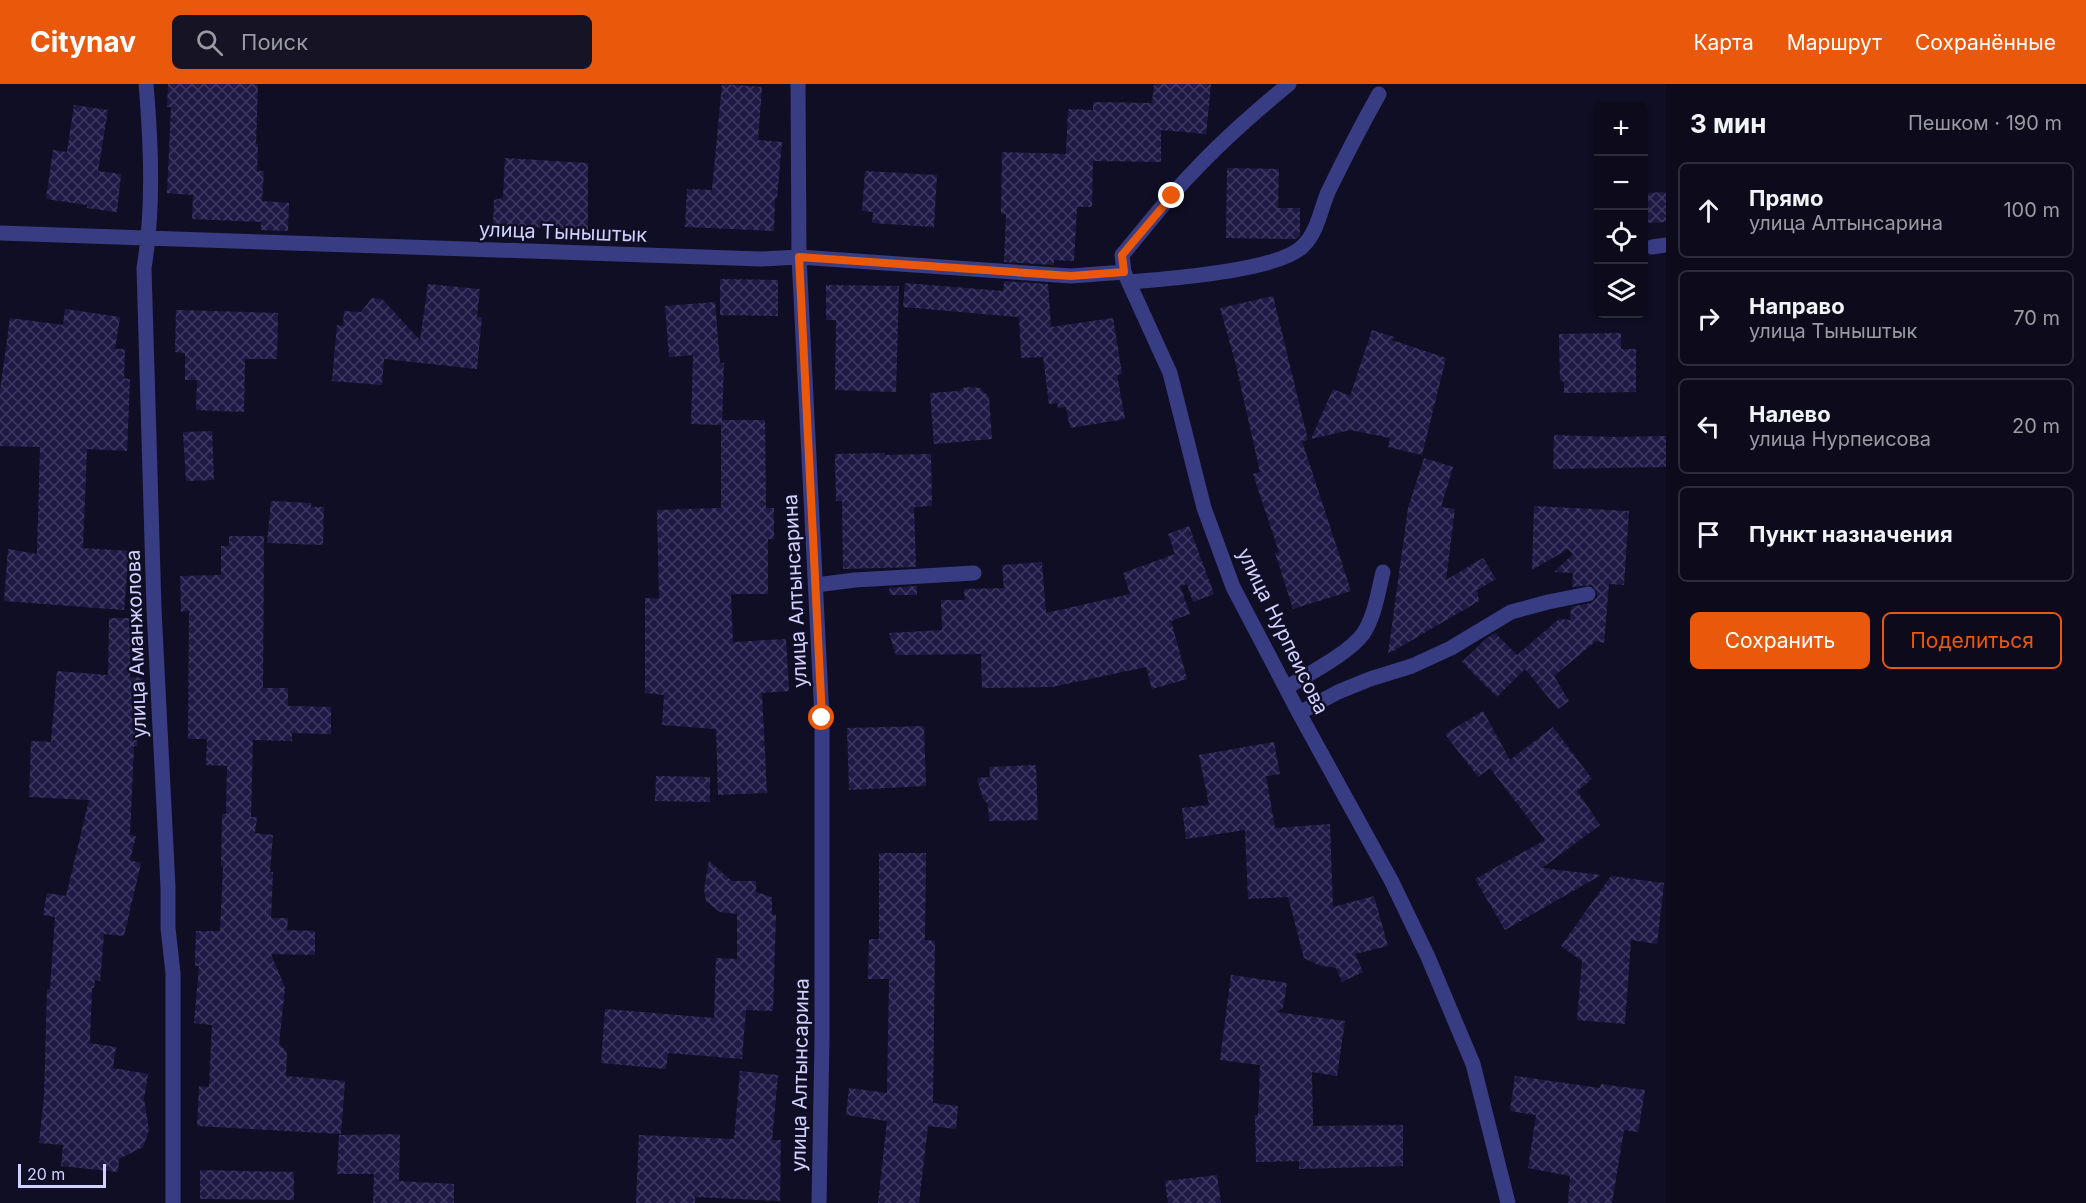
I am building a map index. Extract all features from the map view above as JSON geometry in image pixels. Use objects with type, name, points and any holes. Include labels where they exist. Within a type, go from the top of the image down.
[{"type":"street","name":"улица Аманжолова","points":[[146,84],[149,117],[149,238],[144,268],[168,928],[173,973],[172,1203]]},
{"type":"street","name":"улица Алтынсарина","points":[[798,84],[799,257],[822,718],[822,1039],[819,1203]]},
{"type":"street","points":[[1126,277],[1122,255],[1194,171],[1257,110],[1289,84]]},
{"type":"street","name":"улица Тыныштык","points":[[0,233],[749,259],[799,257],[1071,276],[1126,277],[1242,268],[1286,258],[1302,248],[1314,234],[1334,180],[1379,94]]},
{"type":"street","name":"улица Нурпеисова","points":[[1126,277],[1170,373],[1204,508],[1233,586],[1299,713],[1392,882],[1428,957],[1473,1064],[1508,1203]]},
{"type":"street","points":[[1286,688],[1334,658],[1362,634],[1373,612],[1383,572]]},
{"type":"street","points":[[816,585],[855,580],[974,573]]},
{"type":"street","points":[[1299,713],[1370,678],[1412,666],[1451,648],[1511,612],[1588,594]]},
{"type":"building","points":[[168,84],[258,84],[256,144],[258,144],[257,171],[264,171],[262,201],[289,203],[288,231],[261,230],[261,222],[192,219],[193,195],[167,193],[171,107],[167,107]]},
{"type":"building","points":[[722,84],[762,87],[758,140],[782,142],[777,198],[775,198],[774,231],[685,227],[687,189],[712,190]]},
{"type":"building","points":[[1154,84],[1211,84],[1206,134],[1161,130],[1161,162],[1093,161],[1092,207],[1077,207],[1074,261],[1054,260],[1054,265],[1004,262],[1006,214],[1001,214],[1002,152],[1066,154],[1068,109],[1093,110],[1093,102],[1152,103]]},
{"type":"building","points":[[74,105],[108,110],[98,171],[121,174],[117,212],[46,199],[53,150],[67,152]]},
{"type":"building","points":[[505,158],[588,163],[588,230],[493,225],[494,200],[503,198]]},
{"type":"building","points":[[1227,168],[1279,169],[1278,208],[1300,208],[1300,235],[1296,239],[1226,238]]},
{"type":"building","points":[[865,171],[937,175],[934,227],[872,223],[873,212],[862,211]]},
{"type":"building","points":[[1666,192],[1666,222],[1648,223],[1648,193]]},
{"type":"building","points":[[720,279],[778,280],[778,316],[720,315]]},
{"type":"building","points":[[1004,281],[1048,284],[1051,327],[1113,318],[1122,374],[1117,375],[1125,419],[1070,428],[1066,407],[1058,408],[1057,403],[1049,404],[1043,357],[1021,358],[1019,317],[903,307],[905,283],[1003,291]]},
{"type":"building","points":[[428,284],[480,289],[477,317],[482,317],[477,369],[384,359],[382,385],[332,381],[337,325],[343,326],[344,311],[361,312],[372,298],[382,299],[420,340]]},
{"type":"building","points":[[826,285],[899,286],[896,392],[835,390],[836,320],[826,320]]},
{"type":"building","points":[[1273,296],[1308,440],[1302,441],[1351,591],[1293,609],[1275,553],[1279,552],[1253,474],[1260,472],[1236,365],[1220,308]]},
{"type":"building","points":[[715,302],[720,363],[724,363],[722,420],[765,420],[766,508],[774,508],[774,539],[768,539],[768,594],[731,594],[733,642],[786,639],[789,691],[762,693],[767,793],[718,795],[716,729],[662,725],[664,695],[645,693],[645,598],[659,599],[657,510],[721,508],[721,425],[691,424],[693,355],[669,357],[665,306]]},
{"type":"building","points":[[65,309],[120,317],[115,349],[125,349],[124,378],[130,379],[127,451],[87,449],[83,548],[129,551],[124,610],[4,601],[8,549],[37,554],[40,447],[0,446],[0,391],[10,318],[63,325]]},
{"type":"building","points":[[176,310],[278,313],[277,359],[245,359],[244,412],[196,410],[197,380],[185,380],[185,353],[175,352]]},
{"type":"building","points":[[1372,330],[1394,337],[1392,340],[1446,358],[1422,455],[1388,447],[1390,438],[1350,430],[1311,439],[1333,389],[1350,396]]},
{"type":"building","points":[[1621,333],[1621,349],[1636,349],[1636,392],[1564,393],[1564,382],[1560,380],[1559,334]]},
{"type":"building","points":[[965,387],[980,388],[989,397],[992,439],[934,444],[930,393],[959,391]]},
{"type":"building","points":[[212,431],[214,480],[186,481],[183,432]]},
{"type":"building","points":[[1554,435],[1666,436],[1666,467],[1553,469]]},
{"type":"building","points":[[885,453],[885,455],[931,454],[932,506],[914,507],[916,567],[843,569],[842,501],[836,501],[835,454]]},
{"type":"building","points":[[1424,458],[1453,467],[1441,507],[1455,509],[1446,580],[1483,558],[1496,579],[1477,590],[1479,601],[1388,654],[1408,508]]},
{"type":"building","points":[[271,501],[311,503],[311,507],[324,507],[323,545],[267,543]]},
{"type":"building","points":[[1534,506],[1629,511],[1624,585],[1609,584],[1604,643],[1596,641],[1554,676],[1569,701],[1558,709],[1525,669],[1497,697],[1462,662],[1495,633],[1517,655],[1559,619],[1570,620],[1571,607],[1590,603],[1597,598],[1597,592],[1592,585],[1572,587],[1573,573],[1554,572],[1573,554],[1568,549],[1532,570]]},
{"type":"building","points":[[1189,526],[1214,594],[1193,602],[1187,584],[1180,586],[1190,614],[1171,621],[1187,679],[1152,689],[1146,667],[1052,687],[982,688],[981,654],[896,655],[889,633],[942,630],[941,600],[965,600],[964,589],[1004,588],[1002,565],[1042,562],[1046,613],[1130,594],[1123,573],[1175,554],[1168,534]]},
{"type":"building","points":[[229,536],[264,536],[263,688],[288,688],[288,706],[331,707],[331,734],[292,733],[292,741],[253,740],[251,817],[257,817],[255,833],[273,835],[270,872],[273,872],[271,918],[288,918],[287,930],[315,931],[315,955],[271,954],[285,988],[279,1044],[287,1052],[286,1076],[345,1081],[341,1134],[197,1126],[199,1086],[209,1087],[212,1025],[194,1023],[199,966],[195,966],[196,931],[220,931],[223,867],[221,866],[222,814],[226,814],[227,766],[206,765],[207,739],[188,739],[189,611],[181,612],[180,576],[221,575],[221,546],[229,546]]},
{"type":"building","points":[[917,586],[917,595],[890,595],[889,588]]},
{"type":"building","points":[[109,618],[132,618],[130,677],[143,678],[137,746],[134,746],[130,835],[136,836],[130,860],[141,863],[124,936],[104,934],[100,981],[95,980],[94,988],[92,988],[90,1043],[116,1047],[113,1068],[148,1074],[144,1099],[149,1130],[143,1147],[119,1159],[118,1172],[61,1166],[63,1145],[39,1143],[44,1097],[47,989],[50,989],[55,917],[43,915],[47,893],[66,896],[89,800],[29,797],[31,741],[51,742],[57,671],[108,675]]},
{"type":"building","points":[[1483,711],[1510,760],[1553,727],[1592,779],[1577,791],[1600,825],[1542,868],[1601,875],[1505,930],[1475,879],[1545,840],[1490,768],[1478,777],[1445,734]]},
{"type":"building","points":[[924,726],[926,786],[849,790],[847,728]]},
{"type":"building","points":[[1274,742],[1280,774],[1266,776],[1275,828],[1330,824],[1333,907],[1374,896],[1388,946],[1355,954],[1363,972],[1342,982],[1336,968],[1318,965],[1304,958],[1288,897],[1248,899],[1245,830],[1186,839],[1182,808],[1209,805],[1199,755]]},
{"type":"building","points":[[1036,765],[1038,820],[989,821],[988,804],[983,799],[977,778],[990,777],[989,767]]},
{"type":"building","points":[[656,776],[710,777],[710,802],[655,801]]},
{"type":"building","points":[[879,853],[926,853],[925,940],[935,941],[933,1103],[958,1106],[956,1129],[928,1126],[919,1203],[878,1203],[887,1121],[846,1115],[849,1088],[887,1093],[889,979],[868,979],[869,939],[879,939]]},
{"type":"building","points":[[709,861],[732,881],[756,881],[756,892],[772,897],[772,915],[776,914],[773,1011],[746,1010],[742,1059],[668,1053],[666,1069],[601,1063],[605,1009],[714,1018],[716,958],[737,959],[737,914],[720,912],[706,901],[704,889]]},
{"type":"building","points":[[1611,876],[1664,883],[1657,944],[1631,940],[1625,1024],[1577,1020],[1582,961],[1561,946]]},
{"type":"building","points":[[1231,975],[1287,983],[1283,1008],[1276,1012],[1345,1021],[1337,1076],[1312,1072],[1313,1126],[1403,1125],[1403,1166],[1299,1169],[1299,1161],[1256,1162],[1255,1115],[1258,1115],[1260,1065],[1220,1060]]},
{"type":"building","points":[[740,1071],[778,1075],[772,1140],[781,1140],[780,1201],[695,1197],[695,1203],[636,1203],[639,1135],[734,1139]]},
{"type":"building","points":[[1515,1076],[1600,1088],[1601,1084],[1645,1090],[1638,1132],[1624,1130],[1612,1203],[1568,1203],[1570,1176],[1528,1168],[1536,1115],[1510,1111]]},
{"type":"building","points":[[400,1134],[399,1181],[454,1184],[454,1203],[373,1203],[374,1174],[337,1174],[339,1135]]},
{"type":"building","points":[[200,1170],[294,1172],[294,1200],[200,1199]]},
{"type":"building","points":[[1217,1175],[1221,1203],[1168,1203],[1165,1181]]},
{"type":"route","points":[[822,718],[799,257],[1071,276],[1124,272],[1122,255],[1172,196]]}]
